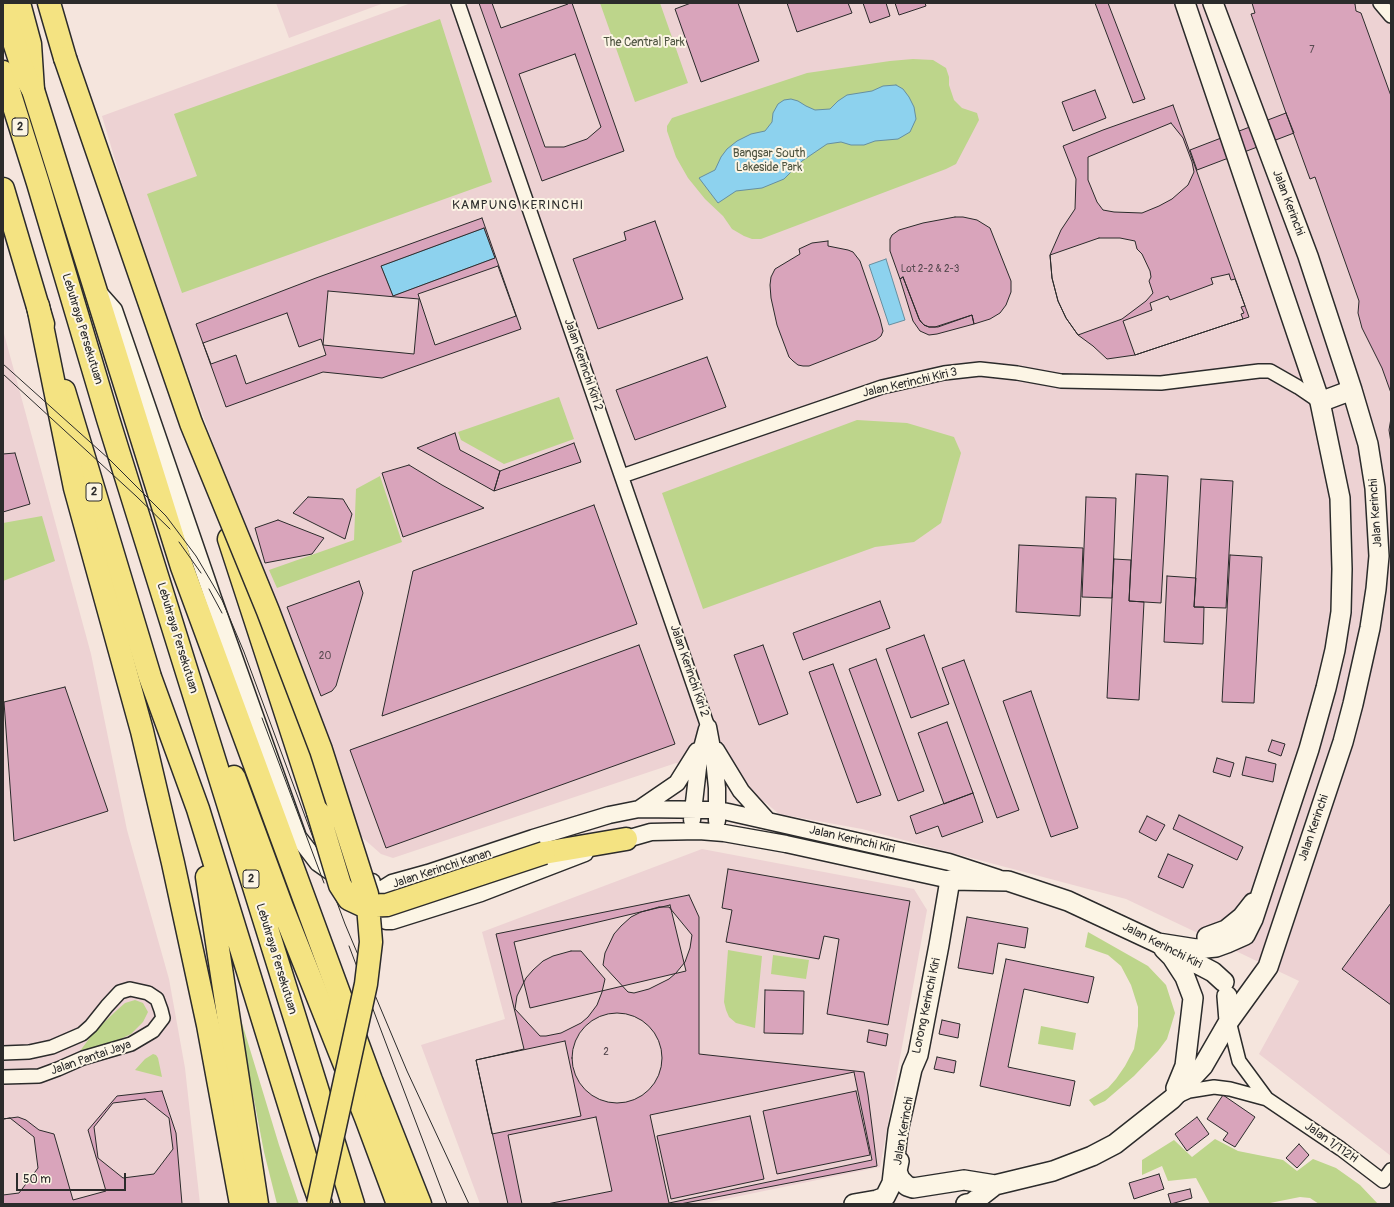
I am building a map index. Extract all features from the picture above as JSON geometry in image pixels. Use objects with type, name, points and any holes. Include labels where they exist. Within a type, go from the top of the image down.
[{"type":"highway","points":[[19,3],[30,44],[33,90]]},
{"type":"highway","points":[[48,3],[77,95],[191,423],[318,812],[340,885],[349,899],[364,906],[387,905],[544,853],[626,839]]},
{"type":"highway","points":[[3,8],[25,76],[33,90],[182,567],[374,1088],[420,1204]]},
{"type":"highway","points":[[3,16],[31,122],[38,183]]},
{"type":"highway","name":"Lebuhraya Persekutuan","points":[[3,72],[38,183],[108,419],[352,1204]]},
{"type":"highway","name":"2","points":[[3,189],[150,677],[198,809],[321,1204]]},
{"type":"highway","points":[[38,306],[75,488],[142,731],[173,863],[206,1017],[241,1204]]},
{"type":"highway","points":[[191,423],[265,604],[321,750],[367,894],[371,942],[366,984],[318,1204]]},
{"type":"highway","points":[[151,554],[282,907],[366,1118],[398,1204]]},
{"type":"highway","points":[[198,809],[257,1204]]},
{"type":"main road","points":[[1158,943],[1203,938],[1226,930],[1242,917],[1263,891],[1309,749],[1335,650],[1341,612],[1342,539],[1340,498],[1320,402],[1185,3]]},
{"type":"main road","name":"Jalan Kerinchi","points":[[918,1055],[901,1139],[897,1172],[900,1179],[907,1186],[913,1188],[964,1180],[995,1185],[1053,1171],[1092,1156],[1115,1144],[1172,1099],[1202,1066],[1229,1022],[1268,967],[1343,742],[1354,704],[1370,628],[1379,556],[1375,488],[1368,444],[1308,256],[1218,8]]},
{"type":"main road","points":[[1320,402],[1352,390]]},
{"type":"main road","name":"Jalan Kerinchi Kiri","points":[[950,880],[1008,881],[1068,900],[1158,943],[1213,972],[1226,989],[1229,1022]]},
{"type":"main road","name":"Lorong Kerinchi Kiri","points":[[898,1131],[912,1069],[918,1055],[950,880]]},
{"type":"main road","name":"Jalan Kerinchi","points":[[1158,943],[1172,958],[1185,976],[1193,998],[1186,1066],[1172,1099]]},
{"type":"main road","name":"Jalan Kerinchi","points":[[854,1204],[877,1200],[885,1196],[890,1189],[894,1172],[898,1131]]},
{"type":"main road","name":"Jalan Kerinchi","points":[[966,1204],[972,1203],[995,1185]]},
{"type":"street","name":"Jalan Kerinchi Kiri 2","points":[[458,3],[622,476],[707,736]]},
{"type":"street","points":[[1380,3],[1391,16]]},
{"type":"street","points":[[94,288],[114,310],[213,598],[298,837],[318,863],[332,872],[359,881],[392,883]]},
{"type":"street","name":"Jalan Kerinchi Kiri 3","points":[[622,476],[882,387],[950,372],[980,369],[1017,373],[1061,381],[1160,383],[1270,371],[1320,402]]},
{"type":"street","points":[[374,1088],[359,1001],[368,957],[376,941],[392,921],[481,893],[626,839],[651,832],[691,831],[699,759],[707,736]]},
{"type":"street","points":[[639,809],[677,783],[707,736]]},
{"type":"street","points":[[707,736],[718,788],[716,833]]},
{"type":"street","points":[[707,736],[741,791],[768,821]]},
{"type":"street","name":"Jalan Kerinchi Kanan","points":[[392,921],[386,921],[373,914],[370,903],[376,893],[392,883],[428,873],[601,817],[639,809],[693,810]]},
{"type":"street","name":"Jalan Kerinchi Kiri","points":[[693,810],[718,810],[950,862],[1008,881]]},
{"type":"street","name":"Jalan Kerinchi Kiri","points":[[691,831],[748,837],[950,880]]},
{"type":"street","name":"Jalan Pantai Jaya","points":[[3,1053],[29,1052],[52,1047],[82,1034],[91,1026],[120,992],[130,989],[148,993],[157,999],[163,1018],[153,1031],[131,1044],[83,1058],[39,1076],[3,1077]]},
{"type":"street","points":[[1229,1022],[1239,1061],[1267,1099]]},
{"type":"street","points":[[1172,1099],[1189,1091],[1214,1087],[1230,1089],[1267,1099]]},
{"type":"street","name":"Jalan 1/112H","points":[[1267,1099],[1388,1179]]},
{"type":"shaded area","points":[[276,3],[384,3],[289,38]]},
{"type":"shaded area","points":[[411,3],[1391,3],[1391,1156],[1259,1054],[1299,981],[1126,899],[862,829],[779,814],[766,803],[676,763],[393,858],[381,854],[356,832],[140,244],[102,116]]},
{"type":"shaded area","points":[[3,330],[91,654],[127,830],[169,979],[185,1068],[200,1204],[3,1204]]},
{"type":"shaded area","points":[[702,849],[914,889],[927,910],[880,1167],[701,1204],[480,1204],[421,1045],[505,1019],[482,932]]},
{"type":"green space","name":"The Central Park","points":[[600,3],[660,3],[688,83],[635,102]]},
{"type":"green space","points":[[440,19],[492,182],[182,293],[147,194],[197,176],[174,114]]},
{"type":"green space","name":"Bangsar South Lakeside Park","points":[[913,59],[933,60],[946,68],[949,77],[949,85],[954,100],[962,108],[977,113],[979,120],[956,164],[946,169],[761,239],[752,239],[732,229],[723,216],[705,199],[688,178],[676,157],[667,131],[667,126],[672,118],[807,73]]},
{"type":"green space","points":[[559,397],[574,439],[504,464],[461,440],[458,432]]},
{"type":"green space","points":[[857,420],[907,423],[954,437],[961,453],[941,523],[914,542],[875,547],[703,609],[662,493]]},
{"type":"green space","points":[[380,476],[402,542],[277,588],[269,570],[354,540],[356,489]]},
{"type":"green space","points":[[42,516],[55,561],[3,581],[3,523]]},
{"type":"green space","points":[[1088,932],[1148,966],[1166,985],[1175,1013],[1167,1039],[1158,1051],[1134,1076],[1105,1101],[1094,1106],[1089,1100],[1108,1088],[1116,1079],[1134,1049],[1138,1026],[1138,1007],[1131,985],[1121,966],[1108,955],[1085,947]]},
{"type":"green space","points":[[728,950],[762,956],[755,1028],[736,1023],[729,1017],[726,1010],[724,1002]]},
{"type":"green space","points":[[773,955],[809,960],[806,979],[771,974]]},
{"type":"green space","points":[[135,1000],[143,1003],[148,1012],[143,1022],[131,1034],[112,1043],[80,1051],[94,1032],[116,1011],[125,1003]]},
{"type":"green space","points":[[235,1000],[279,1145],[299,1204],[277,1204],[264,1152]]},
{"type":"green space","points":[[1041,1026],[1076,1033],[1073,1050],[1038,1044]]},
{"type":"green space","points":[[153,1054],[158,1058],[162,1077],[135,1070],[145,1059]]},
{"type":"green space","points":[[1215,1139],[1238,1151],[1283,1160],[1297,1171],[1313,1159],[1336,1168],[1360,1185],[1378,1204],[1319,1204],[1310,1198],[1300,1197],[1265,1204],[1210,1204],[1196,1178],[1168,1181],[1162,1166],[1142,1175],[1142,1160],[1174,1140],[1192,1157]]},
{"type":"water","points":[[896,85],[903,89],[909,97],[914,107],[916,119],[910,132],[898,139],[875,141],[864,145],[851,145],[841,142],[827,144],[802,161],[784,179],[762,188],[736,191],[718,203],[699,178],[715,170],[721,157],[727,149],[737,141],[751,134],[765,131],[772,122],[773,113],[778,104],[784,100],[791,99],[798,101],[815,110],[830,109],[847,95],[872,91],[883,86]]},
{"type":"water","points":[[484,228],[495,258],[393,296],[381,266]]},
{"type":"water","points":[[886,259],[905,320],[889,325],[869,265]]},
{"type":"building","points":[[479,3],[572,3],[624,151],[542,181]]},
{"type":"building","points":[[492,3],[567,3],[568,4],[501,28]]},
{"type":"building","points":[[691,3],[738,3],[759,61],[701,82],[675,9]]},
{"type":"building","points":[[787,3],[848,3],[852,13],[797,32]]},
{"type":"building","points":[[863,3],[886,3],[890,16],[870,23]]},
{"type":"building","points":[[895,3],[925,3],[926,6],[899,15]]},
{"type":"building","points":[[1095,3],[1108,3],[1145,99],[1133,103]]},
{"type":"building","points":[[1252,3],[1355,4],[1356,11],[1361,13],[1391,96],[1391,393],[1382,368],[1362,328],[1358,313],[1359,301],[1315,177],[1310,179],[1286,113],[1251,14],[1255,13]]},
{"type":"building","points":[[575,54],[601,127],[587,139],[564,147],[545,147],[519,74]]},
{"type":"building","points":[[1095,90],[1106,118],[1073,131],[1062,102]]},
{"type":"building","points":[[1173,105],[1249,317],[1135,355],[1107,359],[1078,335],[1066,318],[1058,301],[1052,278],[1050,255],[1061,230],[1075,209],[1076,179],[1063,146]]},
{"type":"building","points":[[1286,113],[1294,133],[1197,170],[1190,150]]},
{"type":"building","points":[[1171,123],[1183,138],[1192,162],[1194,172],[1188,185],[1172,199],[1142,213],[1103,210],[1097,202],[1088,180],[1088,157]]},
{"type":"building","points":[[955,217],[977,220],[990,228],[1011,281],[1011,292],[1006,305],[1000,313],[990,319],[974,324],[972,315],[938,327],[929,327],[920,321],[903,277],[900,279],[890,251],[890,239],[892,235],[899,230],[923,223]]},
{"type":"building","points":[[482,218],[521,329],[382,378],[323,372],[226,407],[196,324],[316,278]],"holes":[[[484,228],[495,258],[393,296],[381,266]]]},
{"type":"building","points":[[655,221],[683,299],[598,329],[573,259],[626,240],[624,232]]},
{"type":"building","points":[[1099,238],[1120,238],[1135,241],[1137,249],[1142,254],[1150,271],[1151,277],[1149,281],[1153,293],[1146,301],[1122,319],[1078,335],[1066,318],[1058,301],[1052,278],[1050,255]]},
{"type":"building","points":[[828,241],[828,246],[853,252],[860,261],[883,331],[881,336],[876,340],[809,366],[798,365],[789,357],[777,325],[771,298],[771,277],[775,269],[800,254],[799,249],[812,243]]},
{"type":"building","points":[[498,266],[516,316],[435,345],[418,294]]},
{"type":"building","points":[[1229,274],[1231,280],[1235,279],[1245,306],[1241,307],[1244,313],[1241,314],[1243,319],[1135,355],[1123,321],[1152,310],[1150,303],[1168,296],[1170,300],[1213,284],[1211,278]]},
{"type":"building","points":[[903,277],[919,319],[924,325],[935,327],[972,315],[974,324],[937,334],[929,335],[920,331],[913,321],[900,279]]},
{"type":"building","points":[[328,291],[419,299],[414,354],[323,345]]},
{"type":"building","points":[[287,313],[299,347],[321,339],[326,355],[246,384],[236,355],[211,364],[203,343]]},
{"type":"building","points":[[707,357],[726,407],[635,440],[616,390]]},
{"type":"building","points":[[1391,418],[1391,443],[1389,430]]},
{"type":"building","points":[[455,433],[460,450],[500,471],[494,491],[417,448]]},
{"type":"building","points":[[574,443],[581,462],[494,491],[500,471]]},
{"type":"building","points":[[15,453],[30,504],[3,512],[3,454]]},
{"type":"building","points":[[409,465],[484,508],[403,537],[382,473]]},
{"type":"building","points":[[1136,474],[1168,476],[1161,603],[1129,601]]},
{"type":"building","points":[[1201,479],[1233,481],[1226,608],[1194,607]]},
{"type":"building","points":[[308,497],[343,499],[352,514],[345,539],[293,513]]},
{"type":"building","points":[[1086,497],[1116,498],[1112,598],[1082,597]]},
{"type":"building","points":[[594,505],[637,624],[382,716],[413,571]]},
{"type":"building","points":[[278,520],[324,538],[312,554],[265,563],[255,528]]},
{"type":"building","points":[[1019,545],[1083,548],[1080,616],[1016,612]]},
{"type":"building","points":[[1230,555],[1262,557],[1254,703],[1222,702]]},
{"type":"building","points":[[1114,559],[1131,560],[1129,601],[1144,602],[1139,700],[1107,698]]},
{"type":"building","points":[[1167,576],[1196,578],[1194,607],[1204,607],[1203,644],[1164,642]]},
{"type":"building","points":[[359,581],[363,593],[336,686],[332,691],[321,696],[287,607]]},
{"type":"building","points":[[880,601],[890,628],[803,660],[793,633]]},
{"type":"building","points":[[924,635],[949,704],[911,718],[886,649]]},
{"type":"building","points":[[639,645],[675,744],[386,848],[350,750]]},
{"type":"building","points":[[763,645],[788,714],[759,725],[734,655]]},
{"type":"building","points":[[876,659],[924,791],[898,801],[849,669]]},
{"type":"building","points":[[964,660],[1019,810],[997,818],[942,668]]},
{"type":"building","points":[[833,664],[881,795],[857,803],[809,672]]},
{"type":"building","points":[[65,687],[108,811],[14,841],[4,702]]},
{"type":"building","points":[[1031,691],[1078,828],[1051,837],[1003,701]]},
{"type":"building","points":[[947,722],[973,793],[944,804],[918,733]]},
{"type":"building","points":[[1272,740],[1285,744],[1281,756],[1268,751]]},
{"type":"building","points":[[1246,757],[1276,764],[1273,782],[1242,775]]},
{"type":"building","points":[[1217,758],[1234,763],[1230,777],[1213,772]]},
{"type":"building","points":[[973,793],[983,822],[942,837],[938,826],[916,834],[910,816]]},
{"type":"building","points":[[1179,815],[1243,847],[1237,860],[1173,829]]},
{"type":"building","points":[[1147,816],[1165,825],[1156,841],[1139,832]]},
{"type":"building","points":[[1168,854],[1193,865],[1183,888],[1158,877]]},
{"type":"building","points":[[728,869],[910,901],[888,1025],[827,1014],[839,939],[824,936],[819,959],[726,942],[732,910],[722,908]]},
{"type":"building","points":[[689,895],[699,917],[699,1054],[864,1072],[877,1166],[680,1204],[508,1204],[476,1060],[524,1049],[496,934]]},
{"type":"building","points":[[1391,903],[1391,1005],[1342,969]]},
{"type":"building","points":[[670,905],[686,971],[530,1008],[514,942]]},
{"type":"building","points":[[659,907],[669,907],[692,935],[690,948],[685,962],[669,979],[649,989],[634,993],[628,992],[603,965],[605,953],[614,934],[631,917],[641,912]]},
{"type":"building","points":[[967,917],[1028,928],[1025,948],[998,943],[993,974],[958,968]]},
{"type":"building","points":[[571,951],[581,951],[605,979],[602,992],[597,1005],[588,1017],[581,1023],[561,1033],[540,1036],[515,1009],[517,996],[526,978],[543,961],[553,956]]},
{"type":"building","points":[[1006,959],[1094,977],[1088,1003],[1024,989],[1008,1067],[1075,1081],[1070,1106],[980,1086]]},
{"type":"building","points":[[765,990],[804,991],[803,1034],[764,1033]]},
{"type":"building","points":[[617,1013],[634,1016],[649,1026],[659,1041],[662,1058],[659,1075],[649,1090],[634,1100],[617,1103],[600,1100],[585,1090],[575,1075],[572,1058],[575,1041],[585,1026],[600,1016]]},
{"type":"building","points":[[942,1020],[960,1024],[958,1038],[939,1034]]},
{"type":"building","points":[[869,1030],[888,1034],[886,1046],[867,1042]]},
{"type":"building","points":[[565,1041],[581,1116],[492,1134],[476,1060]]},
{"type":"building","points":[[937,1057],[956,1061],[954,1073],[934,1069]]},
{"type":"building","points":[[854,1072],[872,1160],[669,1203],[650,1115]]},
{"type":"building","points":[[162,1091],[176,1133],[182,1204],[3,1204],[3,1119],[18,1117],[26,1120],[39,1130],[54,1134],[73,1200],[106,1191],[88,1130],[117,1096]]},
{"type":"building","points":[[856,1091],[870,1155],[777,1174],[763,1111]]},
{"type":"building","points":[[1223,1095],[1255,1117],[1235,1147],[1223,1140],[1228,1133],[1207,1119]]},
{"type":"building","points":[[145,1099],[169,1118],[173,1149],[154,1174],[123,1178],[98,1158],[94,1127],[113,1103]]},
{"type":"building","points":[[750,1116],[764,1179],[671,1199],[657,1136]]},
{"type":"building","points":[[596,1117],[612,1191],[547,1204],[522,1204],[508,1135]]},
{"type":"building","points":[[1197,1117],[1209,1134],[1187,1151],[1175,1134]]},
{"type":"building","points":[[10,1118],[34,1137],[38,1168],[19,1193],[3,1195],[3,1119]]},
{"type":"building","points":[[1299,1144],[1309,1155],[1297,1168],[1286,1158]]},
{"type":"building","points":[[1159,1174],[1164,1189],[1134,1199],[1129,1183]]},
{"type":"building","points":[[1190,1189],[1192,1198],[1171,1204],[1168,1194]]},
{"type":"tram line","points":[[3,364],[109,459],[166,516],[196,556],[222,600],[244,652],[345,924],[407,1071],[469,1204]]},
{"type":"tram line","points":[[3,374],[170,529]]},
{"type":"tram line","points":[[179,542],[201,573]]},
{"type":"tram line","points":[[209,589],[222,613]]},
{"type":"tram line","points":[[262,718],[324,883]]},
{"type":"tram line","points":[[349,946],[447,1204]]},
{"type":"district","name":"KAMPUNG KERINCHI","points":[[518,206]]}]
